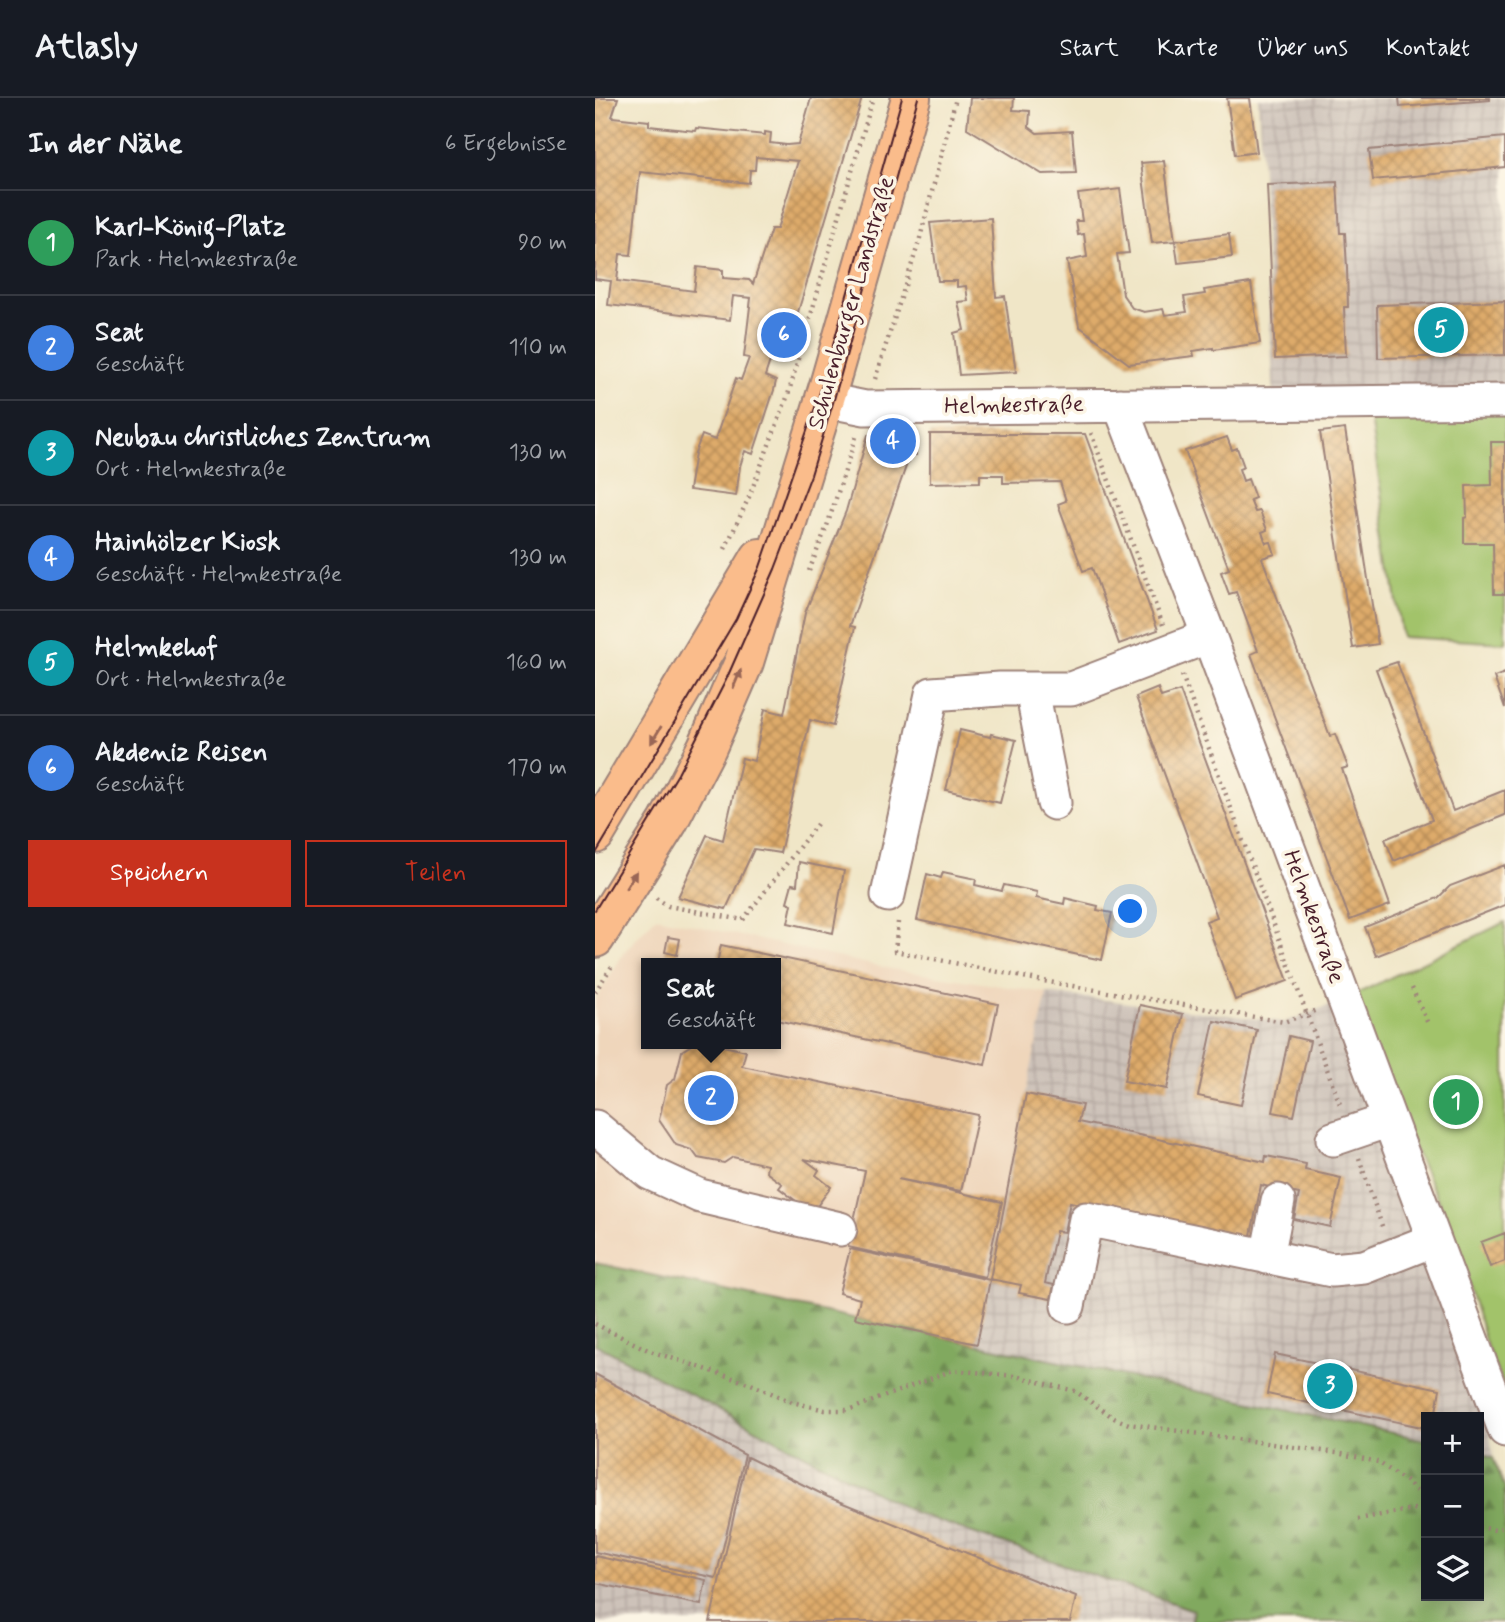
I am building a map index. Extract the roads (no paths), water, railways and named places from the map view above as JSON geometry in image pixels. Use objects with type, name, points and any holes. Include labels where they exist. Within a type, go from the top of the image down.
[{"type":"main road","name":"Schulenburger Landstraße","points":[[595,938],[668,822],[707,747],[744,662],[825,400],[911,98]]},
{"type":"main road","name":"Schulenburger Landstraße","points":[[595,834],[790,508]]},
{"type":"street","name":"Helmkestraße","points":[[825,400],[866,408],[1505,401]]},
{"type":"street","name":"Helmkestraße","points":[[1120,405],[1209,636],[1433,1240],[1493,1363],[1505,1430]]},
{"type":"street","points":[[888,895],[932,694],[1000,689],[1071,689],[1209,636]]},
{"type":"street","points":[[1032,690],[1054,803]]},
{"type":"street","points":[[1342,1136],[1389,1120]]},
{"type":"street","points":[[595,1127],[650,1173],[700,1196],[840,1229]]},
{"type":"street","points":[[1267,1257],[1278,1201]]},
{"type":"street","points":[[1069,1306],[1086,1220],[1332,1270],[1364,1267],[1433,1240]]},
{"type":"tram line","points":[[595,855],[736,619],[760,567],[818,399],[902,98]]},
{"type":"tram line","points":[[595,910],[678,774],[726,680],[775,569],[811,475],[833,403],[918,98]]},
{"type":"place","name":"Helmkehof","points":[[1441,330]]},
{"type":"place","name":"Akdeniz Reisen","points":[[784,335]]},
{"type":"place","name":"Hainhölzer Kiosk","points":[[893,441]]},
{"type":"place","name":"Seat","points":[[711,1098]]},
{"type":"place","name":"Karl-König-Platz","points":[[1456,1102]]},
{"type":"place","name":"Neubau christliches Zentrum","points":[[1330,1386]]}]
